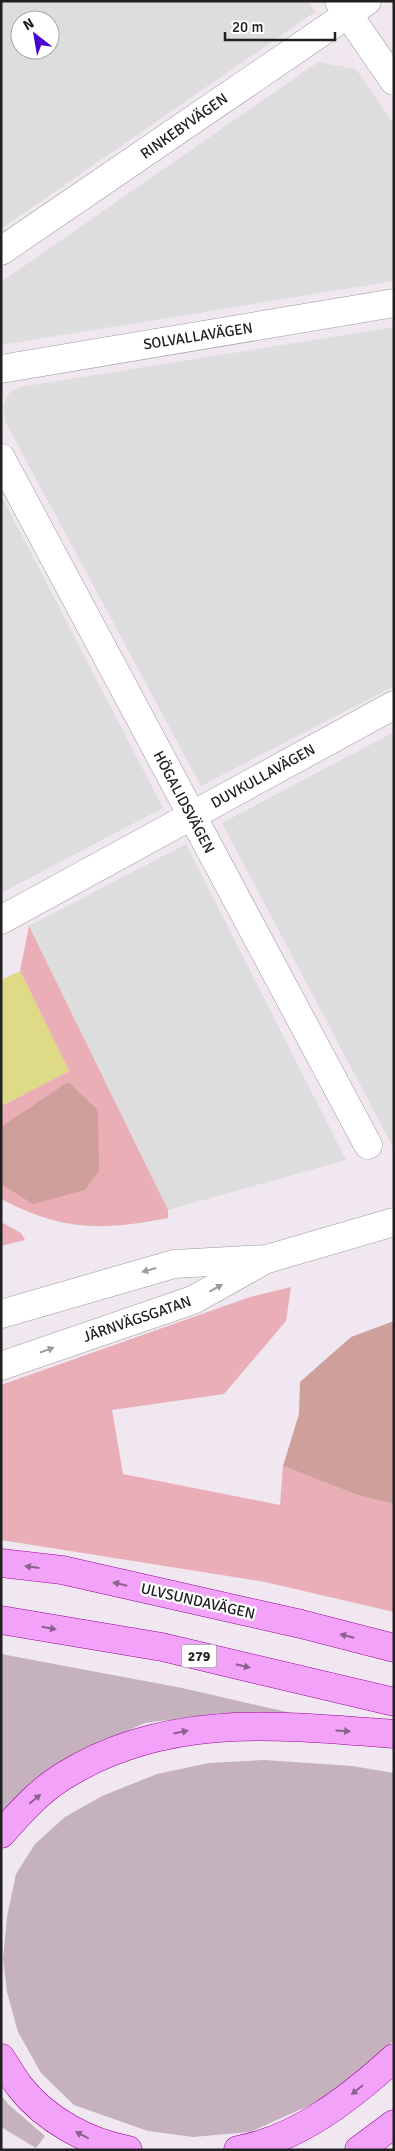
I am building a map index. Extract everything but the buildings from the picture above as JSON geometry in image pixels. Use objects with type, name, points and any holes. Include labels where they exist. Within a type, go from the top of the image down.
[{"type":"main road","name":"ULVSUNDAVÄGEN","points":[[1,1563],[62,1570],[291,1622],[394,1648]]},
{"type":"main road","name":"279","points":[[1,1620],[162,1647],[394,1702]]},
{"type":"main road","points":[[1,1834],[26,1806],[61,1777],[102,1756],[157,1737],[207,1728],[260,1726],[394,1734]]},
{"type":"main road","points":[[1,2058],[20,2087],[46,2113],[83,2137],[128,2150]]},
{"type":"main road","points":[[238,2150],[250,2148],[296,2130],[335,2108],[394,2058]]},
{"type":"main road","points":[[360,2150],[394,2124]]},
{"type":"street","points":[[351,5],[394,81]]},
{"type":"street","name":"RINKEBYVÄGEN","points":[[1,251],[351,5]]},
{"type":"street","name":"SOLVALLAVÄGEN","points":[[1,369],[394,303]]},
{"type":"street","name":"HÖGALIDSVÄGEN","points":[[1,458],[368,1145]]},
{"type":"street","name":"DUVKULLAVÄGEN","points":[[1,920],[394,705]]},
{"type":"street","name":"JÄRNVÄGSGATAN","points":[[1,1366],[193,1300],[267,1259],[394,1222]]},
{"type":"street","name":"JÄRNVÄGSGATAN","points":[[1,1314],[174,1264],[267,1259]]},
{"type":"shaded area","points":[[1,1],[308,1],[315,12],[1,229]]},
{"type":"shaded area","points":[[318,62],[356,69],[394,124],[394,281],[1,345],[1,282]]},
{"type":"shaded area","points":[[394,327],[394,686],[201,786],[6,423],[3,407],[9,393],[20,387]]},
{"type":"shaded area","points":[[1,495],[163,808],[1,893]]},
{"type":"shaded area","points":[[394,732],[394,1147],[393,1147],[222,823]]},
{"type":"shaded area","points":[[186,844],[346,1160],[168,1210],[29,926]]},
{"type":"shaded area","points":[[29,926],[168,1210],[168,1218],[102,1226],[63,1223],[23,1210],[1,1199],[1,1106],[69,1071],[20,971]]},
{"type":"shaded area","points":[[20,971],[69,1071],[1,1106],[1,980]]},
{"type":"shaded area","points":[[68,1082],[98,1110],[99,1171],[85,1190],[33,1204],[1,1184],[1,1127]]},
{"type":"shaded area","points":[[1,1222],[21,1233],[25,1240],[1,1246]]},
{"type":"shaded area","points":[[291,1287],[286,1321],[224,1394],[112,1410],[123,1474],[280,1505],[283,1466],[360,1496],[394,1504],[394,1612],[265,1582],[1,1540],[1,1385],[250,1297]]},
{"type":"shaded area","points":[[394,1321],[394,1504],[360,1496],[283,1466],[299,1414],[300,1382],[351,1337]]},
{"type":"shaded area","points":[[1,1654],[182,1688],[296,1714],[276,1717],[220,1713],[145,1723],[100,1743],[1,1815]]},
{"type":"shaded area","points":[[264,1760],[352,1766],[394,1773],[394,2040],[348,2080],[317,2102],[250,2132],[193,2137],[148,2131],[74,2105],[41,2073],[18,2032],[7,1992],[3,1959],[7,1917],[16,1874],[35,1844],[65,1817],[102,1796],[157,1774],[209,1763]]},
{"type":"shaded area","points":[[1,2095],[8,2104],[45,2136],[36,2148],[1,2127]]}]
